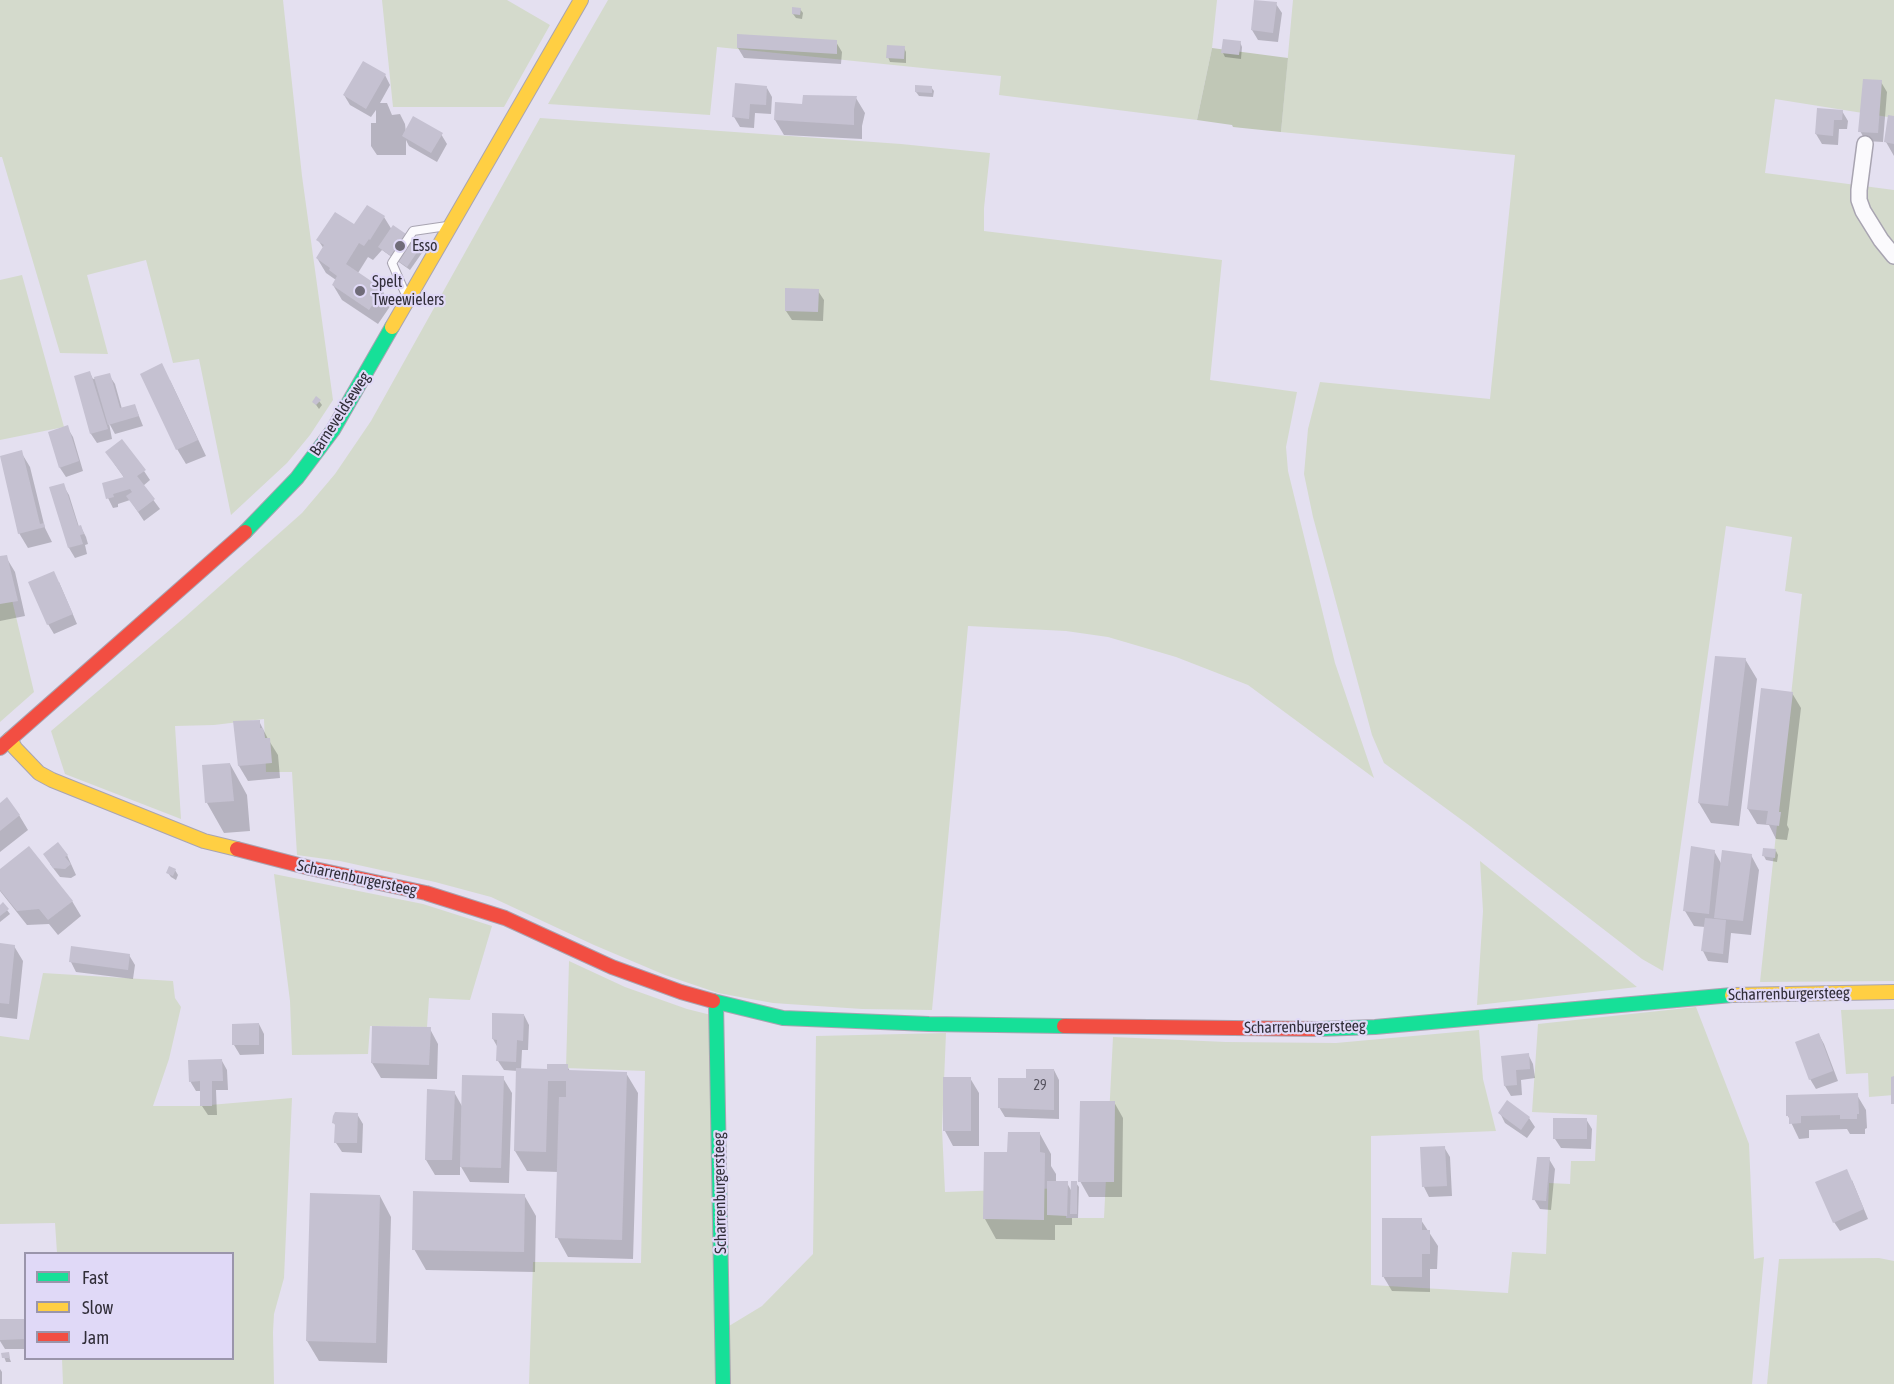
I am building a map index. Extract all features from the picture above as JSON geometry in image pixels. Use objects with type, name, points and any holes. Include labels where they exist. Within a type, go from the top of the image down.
[{"type":"street","name":"Barneveldseweg","points":[[5,744],[254,524],[297,477],[333,430],[581,0]]},
{"type":"street","points":[[1865,144],[1859,200],[1881,240],[1894,255]]},
{"type":"street","name":"Scharrenburgersteeg","points":[[5,744],[15,748],[39,773],[52,780],[204,841],[310,868],[426,893],[505,918],[612,967],[681,992],[783,1018],[929,1024],[1299,1029],[1375,1027],[1730,995],[1894,992]]},
{"type":"street","name":"Scharrenburgersteeg","points":[[716,1002],[723,1384]]},
{"type":"lane","points":[[408,300],[392,263],[413,231],[452,225]]},
{"type":"shaded area","points":[[0,0],[283,0],[302,176],[333,400],[310,435],[287,463],[231,515],[199,359],[173,363],[146,260],[87,275],[108,354],[60,353],[2,157],[0,157]]},
{"type":"shaded area","points":[[382,0],[507,0],[550,25],[504,107],[393,107]]},
{"type":"shaded area","points":[[608,0],[1217,0],[1212,48],[1197,120],[999,95],[1001,76],[717,47],[710,115],[548,104]]},
{"type":"shaded area","points":[[1293,0],[1894,0],[1894,118],[1775,99],[1765,173],[1894,190],[1894,981],[1760,982],[1802,594],[1785,591],[1792,537],[1726,526],[1663,971],[1642,959],[1470,826],[1384,763],[1372,735],[1313,517],[1304,474],[1308,429],[1320,382],[1490,399],[1515,155],[1281,132]]},
{"type":"shaded area","points":[[540,118],[901,144],[990,153],[984,231],[1222,260],[1210,380],[1297,392],[1286,447],[1288,471],[1335,663],[1374,778],[1248,685],[1176,657],[1108,637],[1066,631],[968,626],[932,1010],[862,1009],[773,1003],[718,993],[665,975],[594,945],[491,897],[340,861],[297,855],[292,772],[266,772],[264,719],[214,725],[175,726],[181,819],[65,774],[51,731],[302,513],[335,474],[371,421]]},
{"type":"shaded area","points":[[22,275],[64,427],[0,440],[0,280]]},
{"type":"shaded area","points":[[12,600],[34,692],[0,722],[0,603]]},
{"type":"shaded area","points":[[1480,861],[1637,987],[1477,1005],[1483,911]]},
{"type":"shaded area","points":[[274,874],[423,904],[492,926],[470,1000],[429,998],[427,1027],[370,1026],[368,1054],[292,1055],[290,1001]]},
{"type":"shaded area","points":[[569,961],[625,987],[711,1015],[717,1384],[529,1384],[533,1262],[641,1263],[645,1071],[566,1068]]},
{"type":"shaded area","points":[[43,973],[173,981],[175,998],[181,1007],[169,1059],[153,1106],[198,1106],[292,1098],[284,1278],[274,1314],[274,1384],[63,1384],[62,1360],[234,1360],[234,1252],[57,1252],[55,1223],[0,1224],[0,1036],[29,1040]]},
{"type":"shaded area","points":[[1696,1007],[1749,1144],[1754,1259],[1764,1257],[1752,1384],[730,1384],[729,1326],[762,1306],[813,1254],[816,1036],[946,1033],[942,1129],[945,1192],[1066,1188],[1066,1218],[1104,1218],[1113,1037],[1226,1042],[1336,1043],[1479,1030],[1483,1079],[1496,1131],[1371,1136],[1371,1285],[1508,1293],[1512,1252],[1546,1254],[1549,1183],[1570,1184],[1571,1161],[1595,1161],[1597,1115],[1532,1112],[1538,1024]]},
{"type":"shaded area","points":[[1894,1009],[1894,1095],[1869,1097],[1868,1073],[1846,1074],[1841,1010]]},
{"type":"shaded area","points":[[1879,1258],[1894,1261],[1894,1384],[1767,1384],[1779,1259]]},
{"type":"green space","points":[[1212,48],[1288,58],[1281,132],[1233,127],[1197,120]]},
{"type":"building","points":[[1254,0],[1277,2],[1273,33],[1251,30]]},
{"type":"building","points":[[792,7],[801,8],[800,15],[792,14]]},
{"type":"building","points":[[737,34],[837,40],[837,54],[737,48]]},
{"type":"building","points":[[1223,39],[1241,41],[1239,55],[1221,53]]},
{"type":"building","points":[[887,45],[905,46],[904,59],[886,58]]},
{"type":"building","points":[[363,61],[386,74],[366,109],[343,95]]},
{"type":"building","points":[[1863,79],[1882,80],[1878,133],[1858,132]]},
{"type":"building","points":[[735,83],[767,86],[766,105],[750,104],[749,119],[732,117]]},
{"type":"building","points":[[915,85],[932,86],[932,93],[915,92]]},
{"type":"building","points":[[803,95],[857,96],[854,125],[774,120],[775,102],[802,104]]},
{"type":"building","points":[[1817,108],[1843,110],[1842,120],[1834,120],[1833,136],[1815,134]]},
{"type":"building","points":[[1888,115],[1894,116],[1894,144],[1884,142]]},
{"type":"building","points":[[413,116],[443,133],[431,153],[402,136]]},
{"type":"building","points":[[367,205],[385,216],[370,240],[364,246],[359,243],[346,264],[383,289],[369,310],[332,285],[337,276],[316,258],[324,245],[316,240],[335,212],[354,224]]},
{"type":"building","points":[[393,225],[422,245],[407,267],[378,247]]},
{"type":"building","points":[[785,288],[819,289],[818,312],[785,311]]},
{"type":"building","points":[[162,363],[198,440],[176,450],[140,374]]},
{"type":"building","points":[[90,371],[108,429],[90,434],[74,376]]},
{"type":"building","points":[[110,373],[120,408],[135,404],[139,416],[108,425],[94,377]]},
{"type":"building","points":[[316,396],[321,400],[316,405],[312,402]]},
{"type":"building","points":[[68,425],[79,461],[59,468],[48,432]]},
{"type":"building","points":[[122,439],[146,470],[137,476],[155,499],[138,512],[126,496],[132,492],[130,489],[113,494],[114,497],[106,499],[102,483],[124,477],[105,452]]},
{"type":"building","points":[[22,450],[40,524],[44,523],[45,527],[18,534],[0,456]]},
{"type":"building","points":[[64,483],[78,526],[81,525],[84,534],[80,535],[83,544],[68,548],[49,487]]},
{"type":"building","points":[[7,555],[18,601],[0,604],[0,556]]},
{"type":"building","points":[[54,571],[73,614],[47,625],[28,582]]},
{"type":"building","points":[[1715,656],[1746,658],[1728,806],[1698,803]]},
{"type":"building","points":[[1761,688],[1793,692],[1779,826],[1766,824],[1768,811],[1747,809]]},
{"type":"building","points":[[260,720],[260,728],[263,728],[265,738],[270,738],[272,763],[238,766],[233,721]]},
{"type":"building","points":[[230,763],[234,801],[205,803],[202,765]]},
{"type":"building","points":[[7,797],[20,815],[0,831],[0,803]]},
{"type":"building","points":[[58,842],[68,855],[65,857],[71,864],[65,869],[53,868],[43,854]]},
{"type":"building","points":[[29,846],[73,901],[48,920],[39,909],[17,911],[0,890],[0,869]]},
{"type":"building","points":[[1691,846],[1715,850],[1709,914],[1683,911]]},
{"type":"building","points":[[1763,848],[1776,849],[1775,858],[1762,856]]},
{"type":"building","points":[[1722,850],[1752,854],[1743,921],[1714,918]]},
{"type":"building","points":[[169,866],[176,869],[173,876],[166,873]]},
{"type":"building","points":[[3,902],[9,909],[0,916],[0,905]]},
{"type":"building","points":[[1705,918],[1726,920],[1723,954],[1701,951]]},
{"type":"building","points":[[0,943],[15,945],[9,1004],[0,1003]]},
{"type":"building","points":[[71,946],[130,954],[128,970],[69,962]]},
{"type":"building","points":[[492,1013],[524,1014],[523,1041],[517,1040],[516,1062],[496,1061],[497,1040],[492,1039]]},
{"type":"building","points":[[259,1023],[259,1045],[232,1045],[232,1024]]},
{"type":"building","points":[[372,1026],[431,1027],[429,1065],[371,1063]]},
{"type":"building","points":[[1819,1033],[1833,1071],[1809,1080],[1795,1042]]},
{"type":"building","points":[[1529,1053],[1530,1069],[1516,1070],[1517,1085],[1504,1086],[1501,1056]]},
{"type":"building","points":[[222,1059],[223,1081],[212,1081],[212,1106],[200,1106],[200,1081],[189,1082],[188,1060]]},
{"type":"building","points":[[547,1064],[568,1064],[568,1070],[627,1072],[622,1240],[555,1238],[559,1097],[566,1097],[566,1081],[548,1081],[546,1152],[514,1151],[516,1068],[547,1069]]},
{"type":"building","points":[[1026,1069],[1054,1069],[1054,1110],[998,1108],[998,1078],[1026,1078]]},
{"type":"building","points":[[462,1075],[504,1076],[501,1168],[460,1167]]},
{"type":"building","points":[[1894,1076],[1894,1104],[1891,1104],[1891,1077]]},
{"type":"building","points":[[943,1077],[971,1077],[971,1131],[943,1131]]},
{"type":"building","points":[[427,1089],[455,1091],[452,1160],[425,1160]]},
{"type":"building","points":[[1858,1093],[1859,1114],[1857,1114],[1857,1119],[1840,1119],[1840,1115],[1801,1116],[1801,1123],[1789,1124],[1789,1116],[1786,1116],[1786,1095]]},
{"type":"building","points":[[1507,1100],[1530,1117],[1521,1130],[1498,1113]]},
{"type":"building","points":[[1080,1101],[1115,1101],[1114,1182],[1078,1182]]},
{"type":"building","points":[[335,1112],[358,1113],[357,1143],[334,1143],[335,1124],[332,1123]]},
{"type":"building","points":[[1553,1118],[1587,1118],[1587,1139],[1553,1139]]},
{"type":"building","points":[[1008,1132],[1040,1132],[1040,1152],[1045,1153],[1044,1220],[983,1219],[984,1152],[1007,1152]]},
{"type":"building","points":[[1445,1146],[1447,1186],[1422,1187],[1420,1147]]},
{"type":"building","points":[[1537,1157],[1550,1157],[1546,1201],[1532,1200]]},
{"type":"building","points":[[1847,1169],[1864,1209],[1833,1223],[1815,1182]]},
{"type":"building","points":[[1047,1181],[1068,1181],[1067,1216],[1047,1215]]},
{"type":"building","points":[[1071,1181],[1077,1181],[1077,1214],[1070,1214]]},
{"type":"building","points":[[413,1191],[525,1194],[524,1252],[412,1250]]},
{"type":"building","points":[[310,1193],[380,1195],[376,1343],[306,1341]]},
{"type":"building","points":[[1382,1218],[1422,1218],[1422,1230],[1430,1230],[1430,1254],[1422,1254],[1422,1277],[1382,1277]]},
{"type":"building","points":[[0,1319],[24,1319],[24,1339],[0,1340]]},
{"type":"building","points":[[9,1352],[10,1358],[2,1358],[1,1353]]},
{"type":"traffic: fast","points":[[245,532],[297,478],[333,430],[392,327]]},
{"type":"traffic: fast","points":[[1318,1029],[1375,1027],[1732,995]]},
{"type":"traffic: fast","points":[[713,1001],[783,1018],[929,1024],[1064,1026]]},
{"type":"traffic: fast","points":[[716,1002],[723,1384]]},
{"type":"traffic: slow","points":[[392,327],[581,0]]},
{"type":"traffic: slow","points":[[10,739],[15,748],[39,773],[52,780],[204,841],[237,849]]},
{"type":"traffic: slow","points":[[1732,995],[1894,992]]},
{"type":"traffic: jam","points":[[0,748],[245,532]]},
{"type":"traffic: jam","points":[[237,849],[310,868],[426,893],[505,918],[612,967],[713,1001]]},
{"type":"traffic: jam","points":[[1064,1026],[1318,1029]]},
{"type":"place","name":"Esso","points":[[400,246]]},
{"type":"place","name":"Spelt Tweewielers","points":[[360,291]]}]
